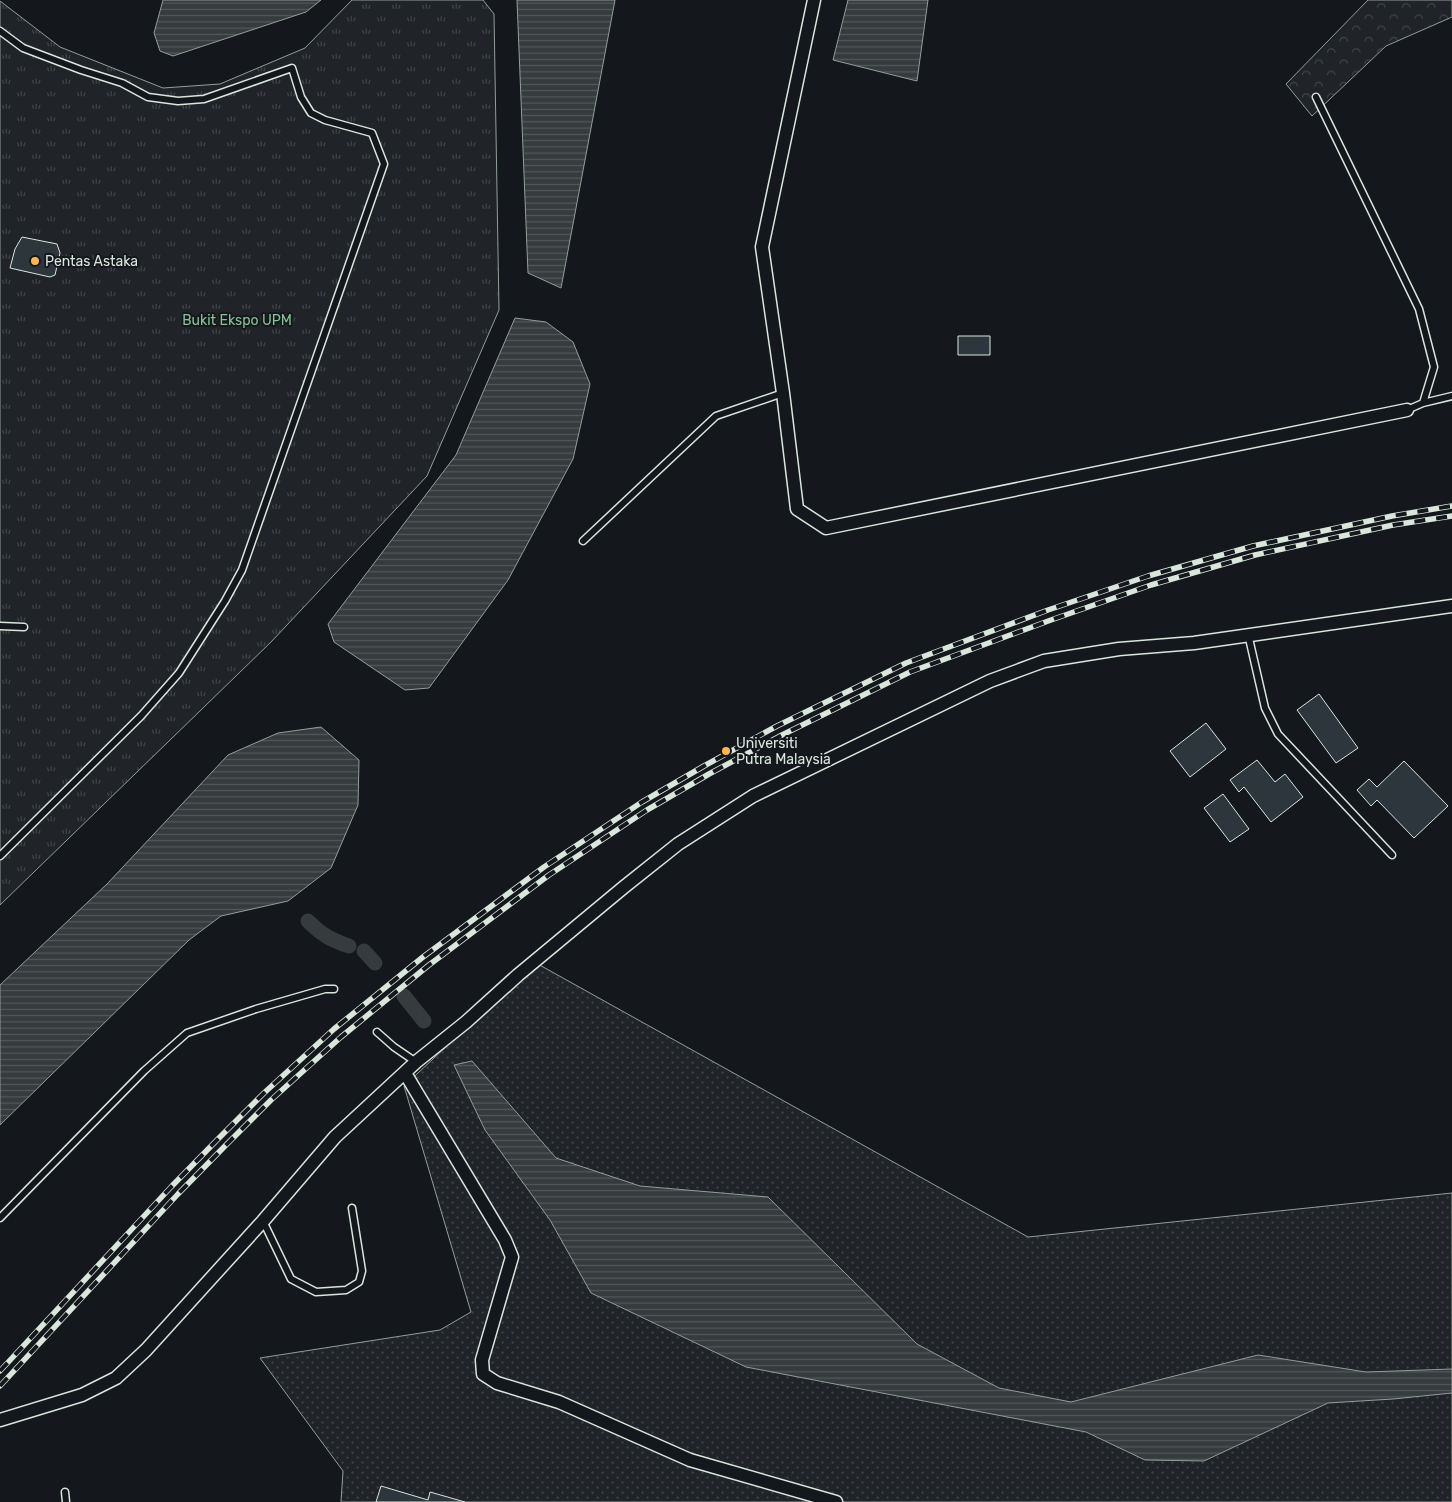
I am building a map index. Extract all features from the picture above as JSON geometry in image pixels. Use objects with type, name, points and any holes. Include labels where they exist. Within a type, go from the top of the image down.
[{"type":"street","points":[[814,0],[762,247],[783,393],[796,509],[826,528],[1407,410]]},
{"type":"street","points":[[0,1420],[82,1395],[116,1378],[146,1350],[263,1221],[335,1136],[416,1062],[466,1022],[518,975],[624,887],[678,844],[752,796],[990,681],[1044,661],[1119,649],[1194,643],[1452,606]]},
{"type":"street","points":[[405,1073],[505,1240],[512,1257],[482,1360],[483,1374],[496,1383],[559,1402],[690,1460],[836,1502]]},
{"type":"lane","points":[[0,31],[23,48],[122,83],[148,97],[178,101],[204,99],[292,68],[301,97],[311,113],[326,120],[372,133],[384,164],[242,570],[225,601],[179,673],[141,716],[0,856]]},
{"type":"lane","points":[[1316,97],[1419,309],[1434,367],[1423,403]]},
{"type":"lane","points":[[583,541],[716,416],[783,393]]},
{"type":"lane","points":[[1407,410],[1423,403],[1452,396]]},
{"type":"lane","points":[[0,626],[24,627]]},
{"type":"lane","points":[[1248,634],[1265,708],[1278,734],[1392,855]]},
{"type":"lane","points":[[0,1218],[144,1071],[187,1034],[256,1009],[325,989],[334,989]]},
{"type":"lane","points":[[377,1032],[394,1047],[416,1062]]},
{"type":"lane","points":[[263,1221],[291,1279],[316,1292],[346,1290],[359,1282],[362,1271],[352,1208]]},
{"type":"lane","points":[[65,1492],[66,1502]]},
{"type":"green space","name":"Bukit Ekspo UPM","points":[[352,0],[483,0],[494,14],[499,310],[427,476],[271,642],[0,905],[0,1],[60,47],[163,88],[220,84],[305,48]]},
{"type":"green space","points":[[1368,0],[1452,0],[1452,17],[1386,46],[1312,116],[1286,84]]},
{"type":"green space","points":[[536,963],[1028,1237],[1452,1193],[1452,1502],[341,1502],[343,1471],[260,1358],[440,1330],[471,1312],[404,1086]]},
{"type":"shaded area","points":[[163,0],[321,0],[306,12],[173,56],[160,51],[154,33]]},
{"type":"shaded area","points":[[517,0],[615,0],[561,288],[528,273]]},
{"type":"shaded area","points":[[848,0],[928,0],[917,81],[833,60]]},
{"type":"shaded area","points":[[515,318],[546,322],[573,342],[590,384],[573,459],[508,580],[429,688],[405,690],[334,642],[328,624],[456,455]]},
{"type":"shaded area","points":[[321,727],[359,760],[358,805],[331,868],[288,901],[221,916],[189,940],[0,1125],[0,985],[107,884],[228,755],[278,733]]},
{"type":"shaded area","points":[[472,1061],[556,1158],[640,1186],[768,1197],[917,1344],[999,1388],[1071,1402],[1258,1355],[1366,1372],[1452,1369],[1452,1393],[1328,1403],[1204,1461],[1145,1460],[1086,1432],[746,1367],[591,1293],[550,1220],[485,1130],[454,1065]]},
{"type":"building","name":"Pentas Astaka","points":[[22,237],[57,244],[60,253],[55,275],[50,277],[10,268],[15,249]]},
{"type":"building","points":[[958,336],[990,336],[990,355],[958,355]]},
{"type":"building","points":[[1319,694],[1358,748],[1336,763],[1297,710]]},
{"type":"building","points":[[1206,723],[1226,749],[1190,777],[1170,751]]},
{"type":"building","points":[[1257,760],[1275,782],[1285,774],[1303,797],[1271,822],[1244,787],[1239,792],[1230,780]]},
{"type":"building","points":[[1404,761],[1448,806],[1414,838],[1377,800],[1371,806],[1357,790],[1369,779],[1377,787]]},
{"type":"building","points":[[1223,794],[1249,829],[1230,842],[1204,808]]},
{"type":"building","points":[[381,1486],[428,1500],[430,1492],[465,1502],[376,1502]]},
{"type":"waterway","points":[[308,921],[327,936],[349,946]]},
{"type":"waterway","points":[[364,951],[375,963]]},
{"type":"waterway","points":[[404,996],[424,1021]]},
{"type":"railway","points":[[0,1371],[171,1187],[264,1093],[334,1029],[423,957],[544,867],[642,802],[777,726],[906,663],[1048,610],[1148,576],[1253,546],[1392,516],[1452,506]]},
{"type":"railway","points":[[0,1386],[178,1194],[271,1100],[341,1037],[429,965],[549,875],[647,810],[782,735],[910,672],[1051,620],[1151,585],[1255,555],[1393,525],[1452,516]]},
{"type":"place","name":"Pentas Astaka","points":[[35,261]]},
{"type":"place","name":"Universiti Putra Malaysia","points":[[726,751]]}]
